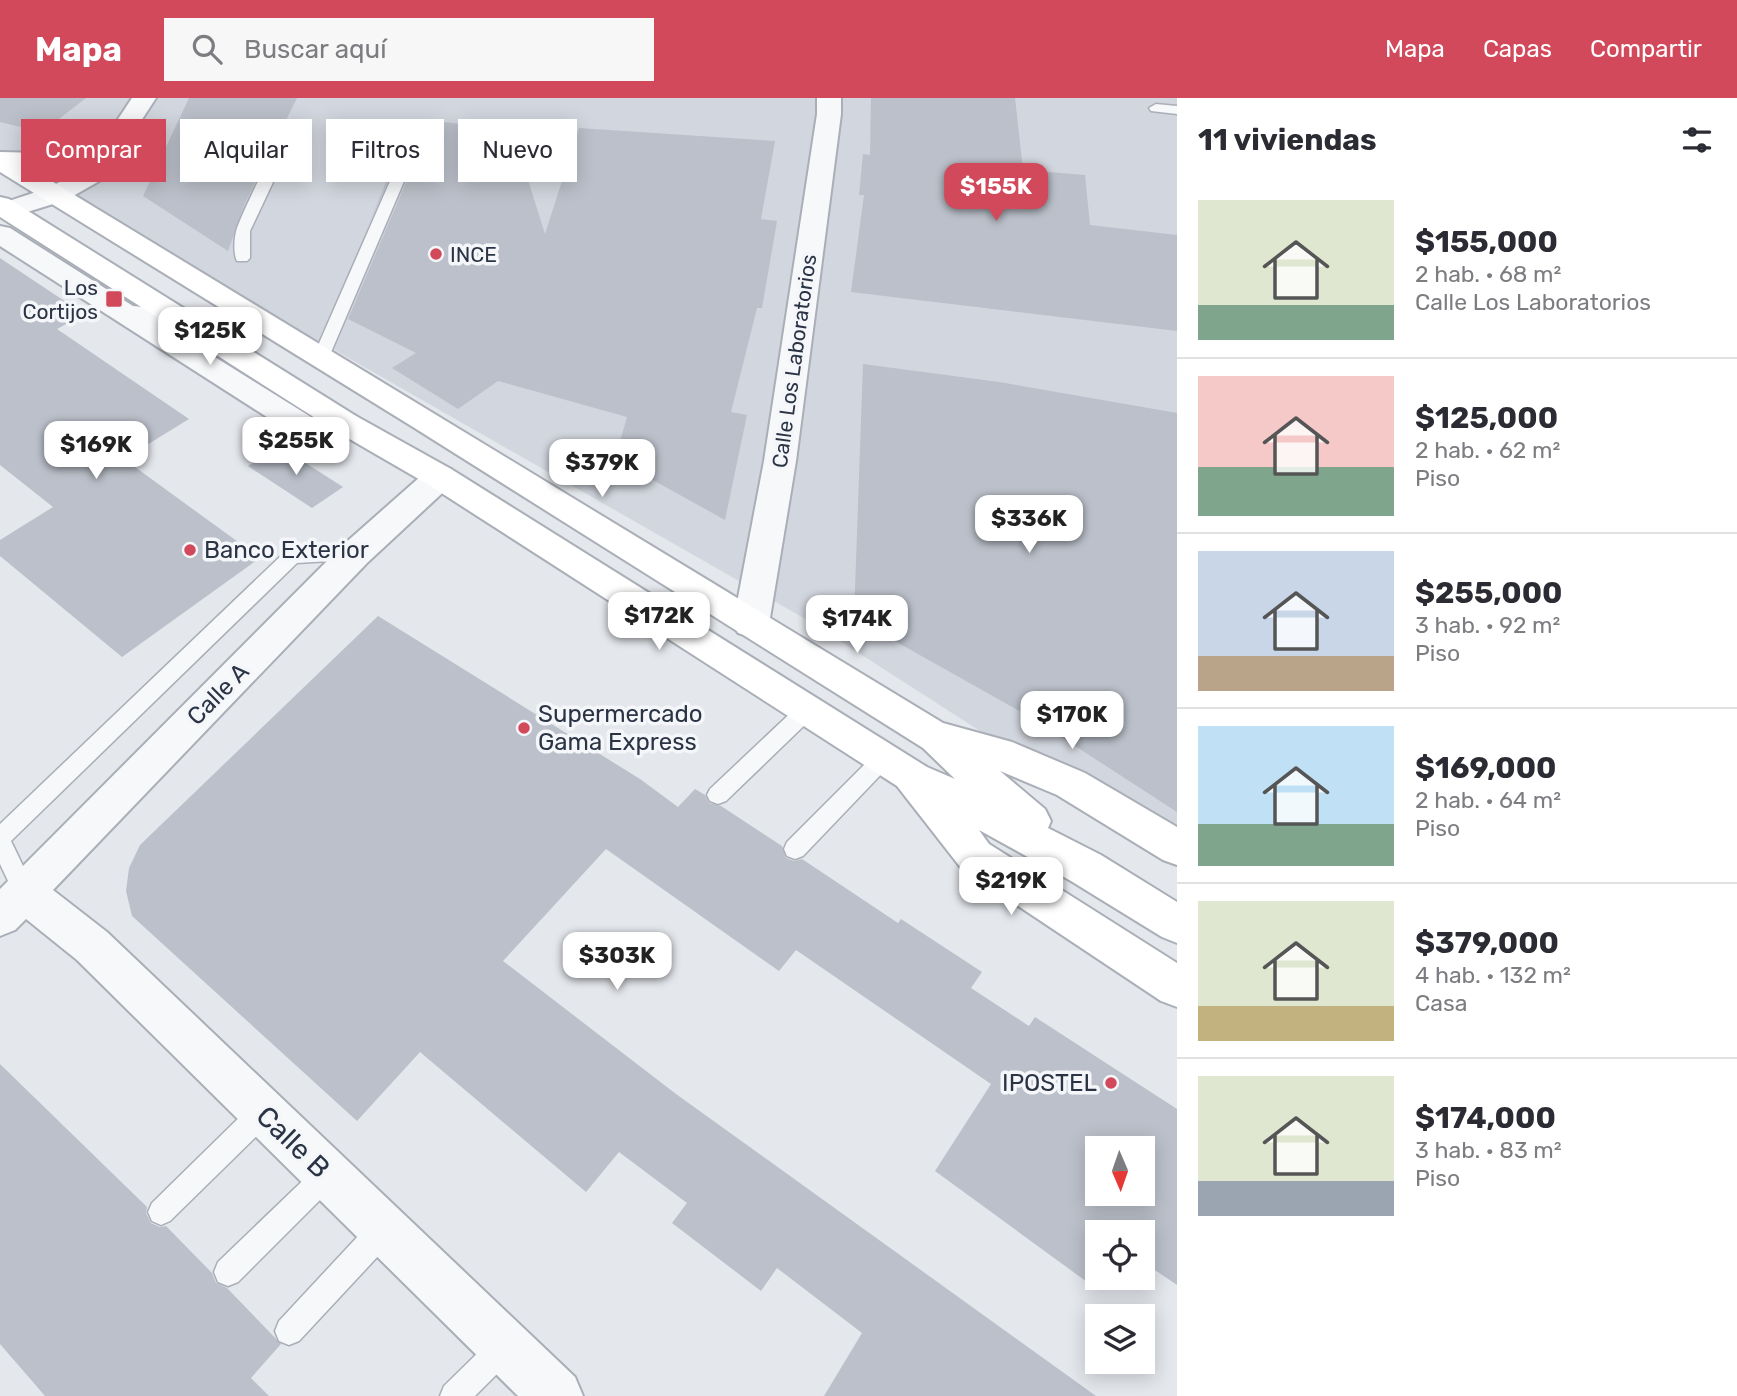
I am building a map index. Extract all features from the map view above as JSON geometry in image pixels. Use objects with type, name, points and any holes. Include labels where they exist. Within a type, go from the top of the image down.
[{"type":"main road","points":[[0,160],[21,160]]},
{"type":"main road","points":[[0,160],[932,736],[1086,868]]},
{"type":"main road","points":[[3,216],[176,316],[345,423],[440,477],[897,766],[1086,868],[1177,924]]},
{"type":"main road","points":[[932,736],[998,753],[1072,784],[1177,848]]},
{"type":"main road","points":[[897,766],[975,856],[1177,987]]},
{"type":"street","points":[[104,119],[121,98]]},
{"type":"street","points":[[46,187],[94,174],[144,98]]},
{"type":"street","name":"Calle Los Laboratorios","points":[[751,624],[780,461],[829,114],[829,98]]},
{"type":"street","points":[[51,182],[3,216],[24,249],[306,428],[345,423]]},
{"type":"street","points":[[127,314],[176,316]]},
{"type":"street","name":"Calle A","points":[[12,905],[355,554],[440,477]]},
{"type":"street","name":"Calle B","points":[[12,905],[92,946],[556,1396]]},
{"type":"lane","points":[[1156,108],[1177,110]]},
{"type":"lane","points":[[242,258],[243,231],[266,182]]},
{"type":"lane","points":[[321,357],[397,182]]},
{"type":"lane","points":[[12,905],[0,840],[292,557],[355,554]]},
{"type":"lane","points":[[718,795],[806,710]]},
{"type":"lane","points":[[795,849],[897,766]]},
{"type":"lane","points":[[162,1212],[263,1112]]},
{"type":"lane","points":[[228,1272],[327,1175]]},
{"type":"lane","points":[[289,1331],[384,1229]]},
{"type":"lane","points":[[454,1396],[505,1346]]},
{"type":"shaded area","points":[[0,98],[1177,98],[1177,858],[809,621],[254,304],[49,182],[166,182],[166,119],[21,119],[21,165],[0,153]]},
{"type":"building","points":[[0,98],[86,98],[59,119],[21,119],[21,127],[0,122]]},
{"type":"building","points":[[189,98],[297,98],[287,119],[180,119],[180,182],[255,182],[228,251],[143,196],[150,182],[166,182],[166,147]]},
{"type":"building","points":[[871,98],[1015,98],[1023,170],[1085,175],[1090,225],[1177,235],[1177,331],[851,292],[864,195],[859,195],[863,154],[870,155]]},
{"type":"building","points":[[444,122],[458,124],[458,182],[529,182],[545,234],[562,182],[577,182],[579,128],[775,141],[761,219],[777,221],[762,308],[757,308],[731,412],[747,415],[725,520],[615,459],[627,417],[498,381],[458,409],[392,368],[416,353],[348,319],[406,182],[444,182]]},
{"type":"building","points":[[386,182],[388,182],[370,221]]},
{"type":"building","points":[[0,258],[84,314],[57,329],[189,419],[124,459],[260,558],[122,657],[0,556],[0,540],[53,507],[0,465]]},
{"type":"building","points":[[863,364],[999,382],[1177,413],[1177,812],[1032,718],[854,618]]},
{"type":"building","points":[[279,446],[343,487],[312,508],[248,466]]},
{"type":"building","points":[[378,616],[640,779],[678,807],[695,789],[705,795],[709,803],[721,806],[782,846],[786,858],[794,861],[802,859],[898,923],[901,919],[982,972],[971,988],[1029,1026],[1035,1017],[1177,1109],[1177,1285],[1155,1270],[1155,1220],[1085,1220],[1085,1281],[935,1171],[991,1084],[796,950],[779,971],[606,849],[503,961],[676,1094],[1096,1396],[824,1396],[862,1333],[777,1268],[761,1291],[672,1223],[687,1203],[619,1152],[586,1192],[420,1052],[357,1121],[132,916],[126,891],[129,868],[140,845]]},
{"type":"building","points":[[0,1064],[147,1207],[146,1213],[151,1223],[160,1227],[166,1226],[212,1273],[216,1283],[227,1288],[281,1344],[251,1378],[269,1396],[45,1396],[0,1344]]},
{"type":"place","name":"INCE","points":[[436,254]]},
{"type":"place","name":"Los Cortijos","points":[[114,299]]},
{"type":"place","name":"Banco Exterior","points":[[190,550]]},
{"type":"place","name":"Supermercado Gama Express","points":[[524,728]]},
{"type":"place","name":"IPOSTEL","points":[[1111,1083]]}]
